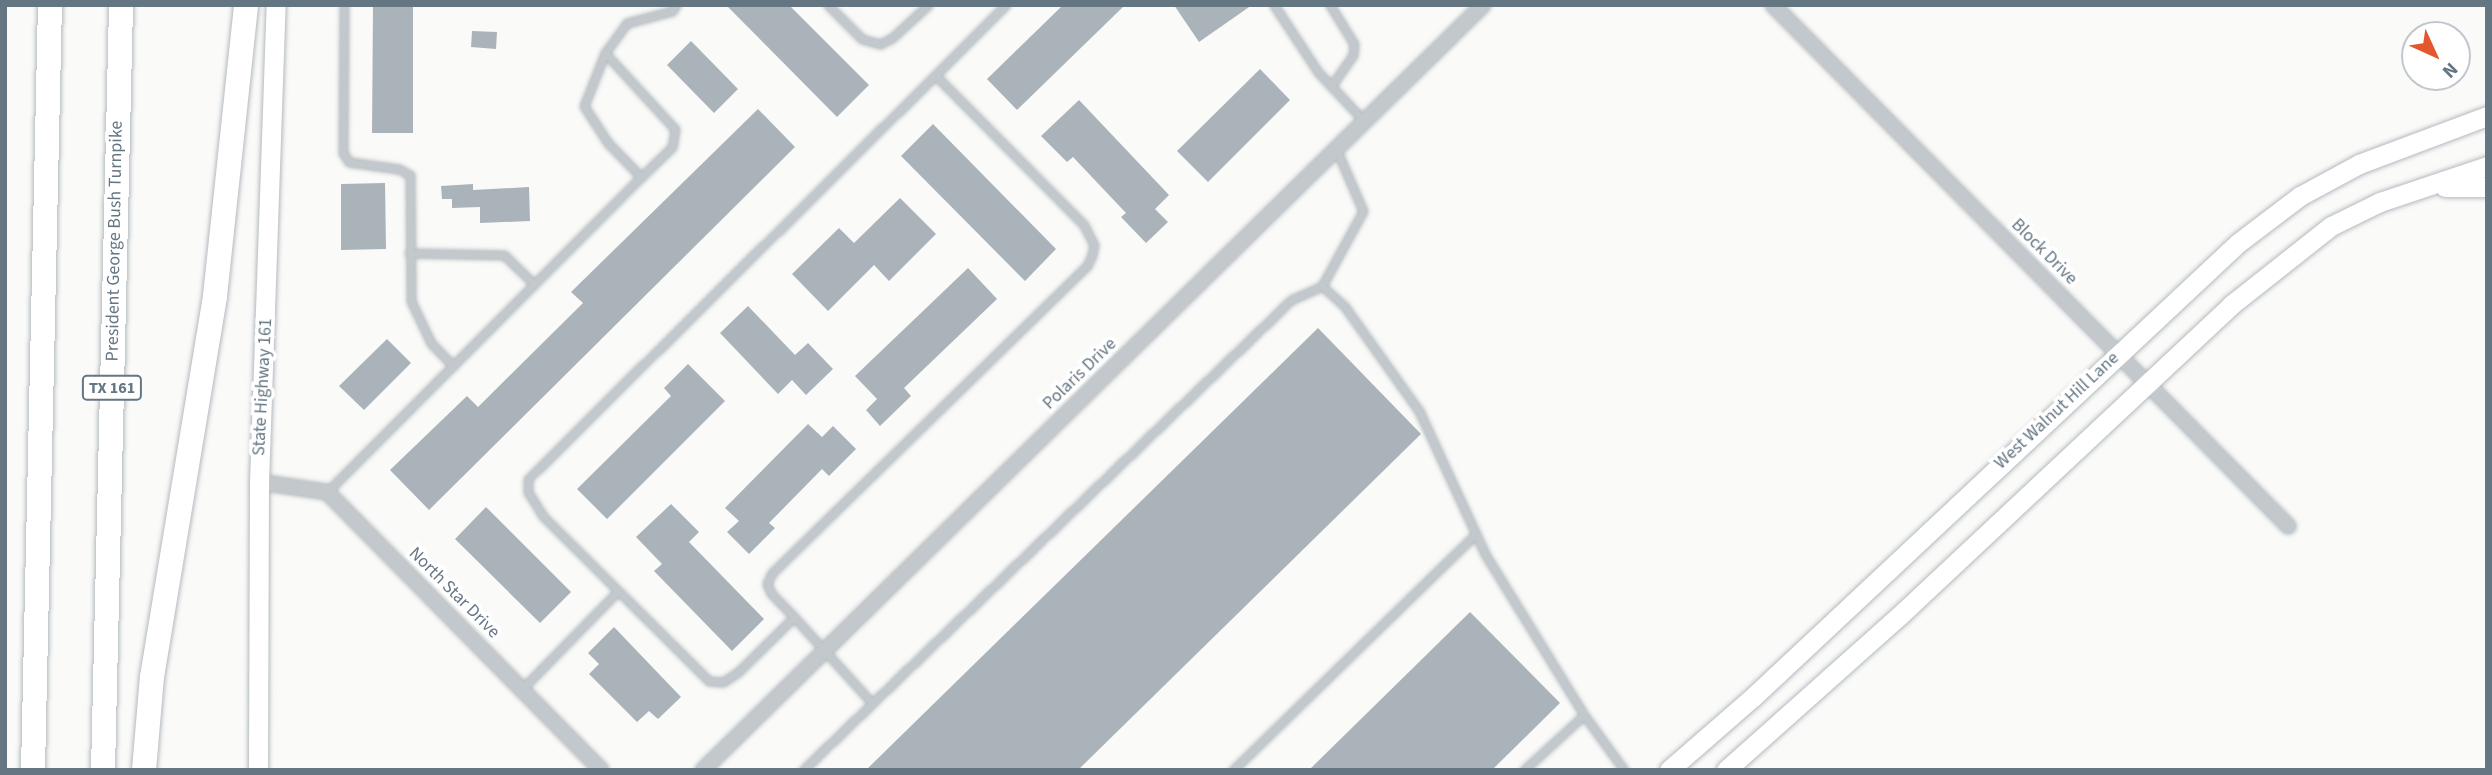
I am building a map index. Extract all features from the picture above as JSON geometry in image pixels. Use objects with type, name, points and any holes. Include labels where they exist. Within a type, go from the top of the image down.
[{"type":"highway","points":[[33,770],[50,5]]},
{"type":"highway","name":"President George Bush Turnpike","points":[[103,770],[121,5]]},
{"type":"highway","points":[[144,770],[152,677],[215,296],[246,5]]},
{"type":"main road","name":"State Highway 161","points":[[258,770],[258,482],[276,5]]},
{"type":"main road","points":[[2459,125],[2487,99]]},
{"type":"main road","name":"West Walnut Hill Lane","points":[[1669,770],[1753,697],[2238,243],[2300,196],[2359,164],[2487,116]]},
{"type":"main road","points":[[1726,770],[1889,625],[2231,305],[2331,226],[2403,194],[2487,166]]},
{"type":"main road","points":[[2403,194],[2463,185],[2487,187]]},
{"type":"street","name":"Polaris Drive","points":[[703,770],[1483,5]]},
{"type":"street","name":"Block Drive","points":[[1773,5],[2288,526]]},
{"type":"street","points":[[258,482],[327,492]]},
{"type":"street","name":"North Star Drive","points":[[327,492],[601,770]]},
{"type":"lane","points":[[344,5],[343,153],[359,165],[399,169],[410,175],[411,301],[431,343],[453,366]]},
{"type":"lane","points":[[640,177],[608,143],[584,106],[605,53],[627,23],[672,11],[676,5]]},
{"type":"lane","points":[[828,5],[862,39],[880,44],[892,38],[928,5]]},
{"type":"lane","points":[[794,617],[738,672],[723,682],[709,681],[617,593],[543,516],[528,492],[528,479],[1006,5]]},
{"type":"lane","points":[[1274,5],[1331,86],[1365,123]]},
{"type":"lane","points":[[1331,5],[1354,44],[1353,55],[1331,86]]},
{"type":"lane","points":[[327,492],[672,147],[675,129],[605,53]]},
{"type":"lane","points":[[872,703],[825,648],[771,593],[767,584],[772,573],[1087,266],[1094,245],[1084,225],[936,76]]},
{"type":"lane","points":[[803,770],[1291,300],[1322,286],[1363,211],[1357,189],[1337,151]]},
{"type":"lane","points":[[409,253],[504,256],[534,284]]},
{"type":"lane","points":[[1322,286],[1345,307],[1419,411],[1476,534],[1584,715],[1624,770]]},
{"type":"lane","points":[[1233,770],[1476,534]]},
{"type":"lane","points":[[522,689],[617,593]]},
{"type":"lane","points":[[1524,770],[1584,715]]},
{"type":"building","points":[[373,5],[413,5],[413,133],[372,133]]},
{"type":"building","points":[[726,5],[789,5],[869,85],[837,117]]},
{"type":"building","points":[[1063,5],[1125,5],[1017,110],[987,79]]},
{"type":"building","points":[[1174,5],[1252,5],[1199,42]]},
{"type":"building","points":[[472,31],[497,32],[496,49],[471,47]]},
{"type":"building","points":[[691,41],[738,89],[714,113],[667,65]]},
{"type":"building","points":[[1260,69],[1290,100],[1208,182],[1177,151]]},
{"type":"building","points":[[1079,100],[1169,195],[1155,209],[1168,222],[1146,243],[1121,217],[1126,213],[1073,157],[1067,162],[1041,136]]},
{"type":"building","points":[[758,109],[795,147],[429,510],[390,470],[467,396],[478,407],[583,303],[571,292]]},
{"type":"building","points":[[933,124],[1056,249],[1025,281],[901,156]]},
{"type":"building","points":[[385,183],[386,249],[341,250],[341,184]]},
{"type":"building","points":[[473,184],[473,190],[529,187],[530,221],[480,223],[480,207],[452,208],[452,199],[442,199],[441,186]]},
{"type":"building","points":[[900,198],[936,234],[889,281],[874,265],[828,311],[792,274],[839,228],[854,243]]},
{"type":"building","points":[[968,268],[997,299],[904,388],[911,396],[880,426],[866,410],[877,399],[855,376]]},
{"type":"building","points":[[748,306],[795,355],[808,343],[833,369],[806,395],[792,380],[778,394],[720,333]]},
{"type":"building","points":[[1318,328],[1421,434],[1078,770],[866,770]]},
{"type":"building","points":[[387,339],[411,363],[364,410],[339,386]]},
{"type":"building","points":[[688,364],[725,401],[607,519],[577,489],[671,396],[664,388]]},
{"type":"building","points":[[808,424],[822,437],[833,426],[856,449],[829,476],[822,469],[769,523],[775,528],[749,554],[727,532],[739,521],[725,508]]},
{"type":"building","points":[[671,504],[699,532],[689,542],[764,619],[732,651],[654,571],[662,564],[636,537]]},
{"type":"building","points":[[486,507],[571,592],[540,623],[455,539]]},
{"type":"building","points":[[1470,612],[1560,703],[1492,770],[1309,770]]},
{"type":"building","points":[[614,627],[681,697],[658,719],[649,711],[637,722],[589,674],[599,664],[588,653]]}]
